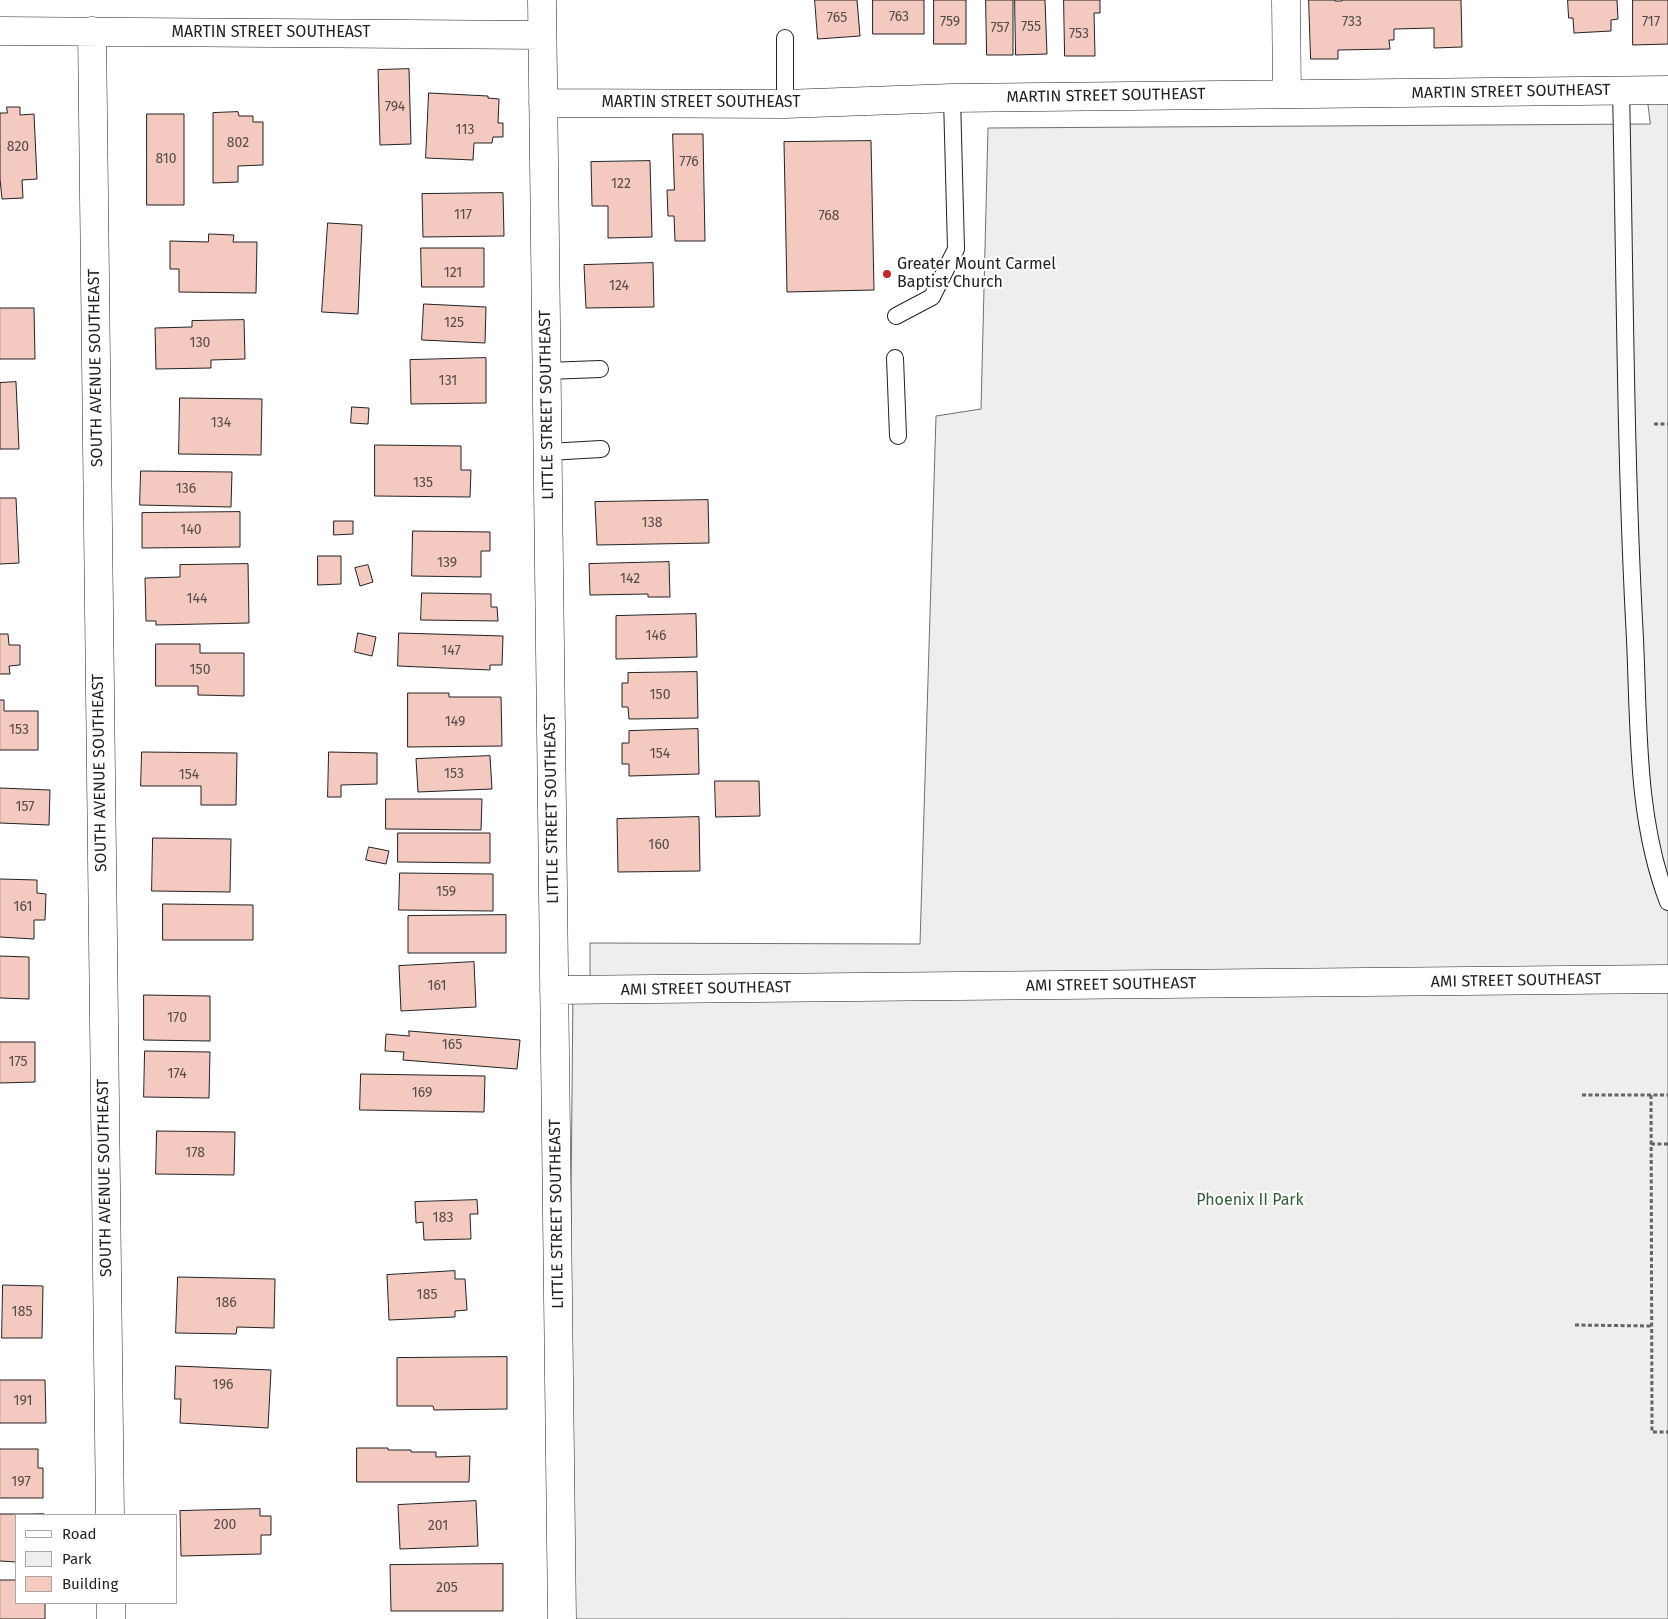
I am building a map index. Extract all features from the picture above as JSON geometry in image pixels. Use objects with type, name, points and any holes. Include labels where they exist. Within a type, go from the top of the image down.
[{"type":"street","name":"LITTLE STREET SOUTHEAST","points":[[542,0],[562,1619]]},
{"type":"street","points":[[1286,0],[1287,94]]},
{"type":"street","name":"MARTIN STREET SOUTHEAST","points":[[0,31],[542,35]]},
{"type":"street","name":"SOUTH AVENUE SOUTHEAST","points":[[92,31],[110,1514]]},
{"type":"street","name":"MARTIN STREET SOUTHEAST","points":[[543,103],[785,104],[952,98],[1668,90]]},
{"type":"street","name":"AMI STREET SOUTHEAST","points":[[554,990],[1668,979]]},
{"type":"street","points":[[110,1604],[111,1619]]},
{"type":"lane","points":[[785,38],[785,104]]},
{"type":"lane","points":[[1621,90],[1626,418],[1631,570],[1642,790],[1651,847],[1668,902]]},
{"type":"lane","points":[[896,316],[932,297],[956,249],[952,98]]},
{"type":"lane","points":[[895,358],[898,436]]},
{"type":"lane","points":[[547,371],[600,370]]},
{"type":"lane","points":[[548,452],[601,449]]},
{"type":"path","points":[[1653,424],[1668,424]]},
{"type":"path","points":[[1582,1095],[1668,1095]]},
{"type":"path","points":[[1651,1095],[1652,1432],[1668,1432]]},
{"type":"path","points":[[1652,1144],[1668,1144]]},
{"type":"path","points":[[1575,1325],[1652,1326]]},
{"type":"green space","name":"Phoenix II Park","points":[[1647,94],[1668,94],[1668,1619],[567,1619],[573,988],[590,988],[590,943],[920,944],[936,416],[981,409],[988,128],[1650,124]]},
{"type":"building","points":[[815,0],[857,0],[860,36],[818,39]]},
{"type":"building","points":[[873,0],[924,0],[924,34],[873,34]]},
{"type":"building","points":[[934,0],[966,0],[966,44],[934,44]]},
{"type":"building","points":[[986,0],[1013,0],[1013,55],[987,55]]},
{"type":"building","points":[[1015,0],[1045,0],[1047,54],[1016,55]]},
{"type":"building","points":[[1064,0],[1100,0],[1100,13],[1094,13],[1095,56],[1065,56]]},
{"type":"building","points":[[1309,0],[1461,0],[1462,47],[1434,48],[1434,28],[1394,29],[1394,40],[1389,40],[1390,49],[1338,50],[1338,59],[1311,59]]},
{"type":"building","points":[[1568,0],[1617,0],[1618,19],[1611,20],[1611,31],[1574,33],[1573,18],[1569,18]]},
{"type":"building","points":[[1633,0],[1668,0],[1668,44],[1633,45]]},
{"type":"building","points":[[409,69],[411,144],[380,145],[378,70]]},
{"type":"building","points":[[429,93],[488,96],[488,98],[499,99],[498,123],[503,123],[503,137],[493,137],[492,143],[474,143],[473,160],[426,158]]},
{"type":"building","points":[[7,107],[20,107],[20,115],[34,114],[37,179],[22,180],[23,198],[2,199],[0,179],[0,113],[7,113]]},
{"type":"building","points":[[238,112],[239,116],[253,116],[253,122],[263,122],[263,165],[238,166],[238,182],[213,183],[213,113]]},
{"type":"building","points":[[147,114],[184,114],[184,205],[147,205]]},
{"type":"building","points":[[673,134],[703,134],[705,241],[675,241],[674,216],[668,216],[667,190],[674,190]]},
{"type":"building","points":[[871,141],[874,290],[787,292],[784,142]]},
{"type":"building","points":[[650,161],[652,237],[608,238],[608,206],[592,206],[591,162]]},
{"type":"building","points":[[503,193],[504,236],[423,237],[422,194]]},
{"type":"building","points":[[328,223],[362,225],[358,314],[322,312]]},
{"type":"building","points":[[209,234],[234,235],[233,242],[257,242],[256,293],[179,292],[179,269],[170,269],[170,241],[208,242]]},
{"type":"building","points":[[421,248],[484,248],[484,287],[422,287]]},
{"type":"building","points":[[653,263],[654,307],[586,308],[584,265]]},
{"type":"building","points":[[424,304],[486,307],[485,343],[422,340]]},
{"type":"building","points":[[0,308],[34,308],[35,359],[0,359]]},
{"type":"building","points":[[244,320],[245,359],[211,360],[211,368],[156,369],[155,328],[192,327],[192,321]]},
{"type":"building","points":[[486,358],[486,403],[411,404],[410,360]]},
{"type":"building","points":[[16,382],[19,449],[0,449],[0,383]]},
{"type":"building","points":[[180,398],[262,399],[261,455],[179,454]]},
{"type":"building","points":[[352,407],[369,408],[368,424],[351,423]]},
{"type":"building","points":[[375,445],[461,446],[461,470],[471,470],[470,497],[375,496]]},
{"type":"building","points":[[141,471],[232,472],[231,507],[140,505]]},
{"type":"building","points":[[0,498],[16,498],[19,563],[0,564]]},
{"type":"building","points":[[708,500],[709,543],[597,545],[595,502]]},
{"type":"building","points":[[240,512],[240,547],[142,548],[142,513]]},
{"type":"building","points":[[334,521],[353,521],[353,534],[334,535]]},
{"type":"building","points":[[413,531],[490,532],[490,551],[481,551],[481,577],[412,576]]},
{"type":"building","points":[[318,556],[341,556],[341,584],[318,585]]},
{"type":"building","points":[[669,562],[670,597],[648,597],[648,594],[590,595],[589,564]]},
{"type":"building","points":[[248,564],[249,623],[156,625],[156,621],[146,621],[145,578],[180,577],[180,565]]},
{"type":"building","points":[[368,565],[373,582],[360,586],[355,568]]},
{"type":"building","points":[[422,593],[491,594],[491,607],[497,607],[498,621],[421,620]]},
{"type":"building","points":[[696,614],[697,657],[616,659],[616,616]]},
{"type":"building","points":[[358,633],[376,637],[372,656],[355,652]]},
{"type":"building","points":[[399,633],[503,636],[502,665],[490,665],[490,670],[398,666]]},
{"type":"building","points":[[0,634],[8,634],[9,645],[20,645],[20,665],[9,666],[10,674],[0,674]]},
{"type":"building","points":[[156,644],[200,644],[200,653],[244,653],[244,696],[198,695],[198,686],[156,686]]},
{"type":"building","points":[[697,672],[698,718],[629,719],[628,707],[622,707],[622,683],[628,683],[628,673]]},
{"type":"building","points":[[408,693],[449,693],[449,697],[501,697],[502,746],[408,747]]},
{"type":"building","points":[[0,700],[4,700],[4,711],[38,711],[38,750],[0,750]]},
{"type":"building","points":[[698,729],[699,774],[629,776],[629,764],[622,764],[622,743],[629,743],[629,731]]},
{"type":"building","points":[[142,752],[237,753],[236,805],[201,805],[201,786],[141,786]]},
{"type":"building","points":[[329,752],[377,753],[377,784],[341,785],[341,797],[328,797]]},
{"type":"building","points":[[490,756],[492,789],[418,792],[416,759]]},
{"type":"building","points":[[715,781],[759,781],[760,816],[716,817]]},
{"type":"building","points":[[0,788],[50,790],[49,825],[0,823]]},
{"type":"building","points":[[386,799],[482,799],[481,830],[386,829]]},
{"type":"building","points":[[699,817],[700,871],[618,872],[617,819]]},
{"type":"building","points":[[398,833],[490,833],[490,863],[398,862]]},
{"type":"building","points":[[153,838],[231,839],[230,892],[152,891]]},
{"type":"building","points":[[369,847],[389,851],[386,864],[366,860]]},
{"type":"building","points":[[400,873],[493,874],[493,911],[399,910]]},
{"type":"building","points":[[0,879],[37,880],[37,893],[46,894],[45,920],[34,920],[34,939],[0,937]]},
{"type":"building","points":[[163,904],[253,905],[253,940],[163,940]]},
{"type":"building","points":[[506,915],[506,953],[408,953],[408,916]]},
{"type":"building","points":[[0,956],[29,957],[29,999],[0,998]]},
{"type":"building","points":[[474,962],[476,1007],[401,1011],[399,966]]},
{"type":"building","points":[[144,995],[210,996],[210,1041],[144,1040]]},
{"type":"building","points":[[409,1031],[520,1040],[517,1069],[403,1060],[404,1052],[385,1051],[386,1034],[409,1036]]},
{"type":"building","points":[[0,1042],[35,1042],[35,1082],[0,1083]]},
{"type":"building","points":[[145,1051],[210,1052],[209,1098],[144,1097]]},
{"type":"building","points":[[361,1074],[485,1076],[484,1112],[360,1110]]},
{"type":"building","points":[[157,1131],[235,1132],[234,1175],[156,1174]]},
{"type":"building","points":[[477,1200],[478,1214],[470,1214],[471,1239],[424,1240],[423,1222],[416,1223],[415,1202]]},
{"type":"building","points":[[455,1271],[455,1279],[465,1279],[467,1310],[455,1311],[455,1317],[389,1320],[387,1275]]},
{"type":"building","points":[[178,1277],[275,1279],[274,1328],[237,1327],[236,1334],[176,1333]]},
{"type":"building","points":[[3,1285],[43,1286],[42,1338],[2,1338]]},
{"type":"building","points":[[507,1357],[507,1409],[434,1410],[433,1406],[397,1406],[397,1358]]},
{"type":"building","points":[[176,1366],[271,1370],[268,1428],[180,1423],[181,1399],[175,1399]]},
{"type":"building","points":[[0,1380],[45,1380],[46,1423],[0,1423]]},
{"type":"building","points":[[357,1448],[388,1448],[388,1450],[411,1450],[411,1452],[436,1452],[436,1457],[470,1456],[469,1482],[357,1482]]},
{"type":"building","points":[[0,1449],[38,1449],[38,1468],[43,1468],[43,1498],[0,1498]]},
{"type":"building","points":[[476,1501],[478,1546],[400,1549],[398,1505]]},
{"type":"building","points":[[260,1509],[260,1516],[271,1516],[271,1535],[261,1535],[261,1554],[181,1556],[180,1511]]},
{"type":"building","points":[[0,1514],[15,1514],[15,1562],[0,1561]]},
{"type":"building","points":[[503,1564],[503,1611],[391,1611],[390,1565]]},
{"type":"building","points":[[0,1580],[15,1580],[15,1604],[45,1604],[45,1619],[0,1619]]},
{"type":"place","name":"Greater Mount Carmel Baptist Church","points":[[887,274]]}]
